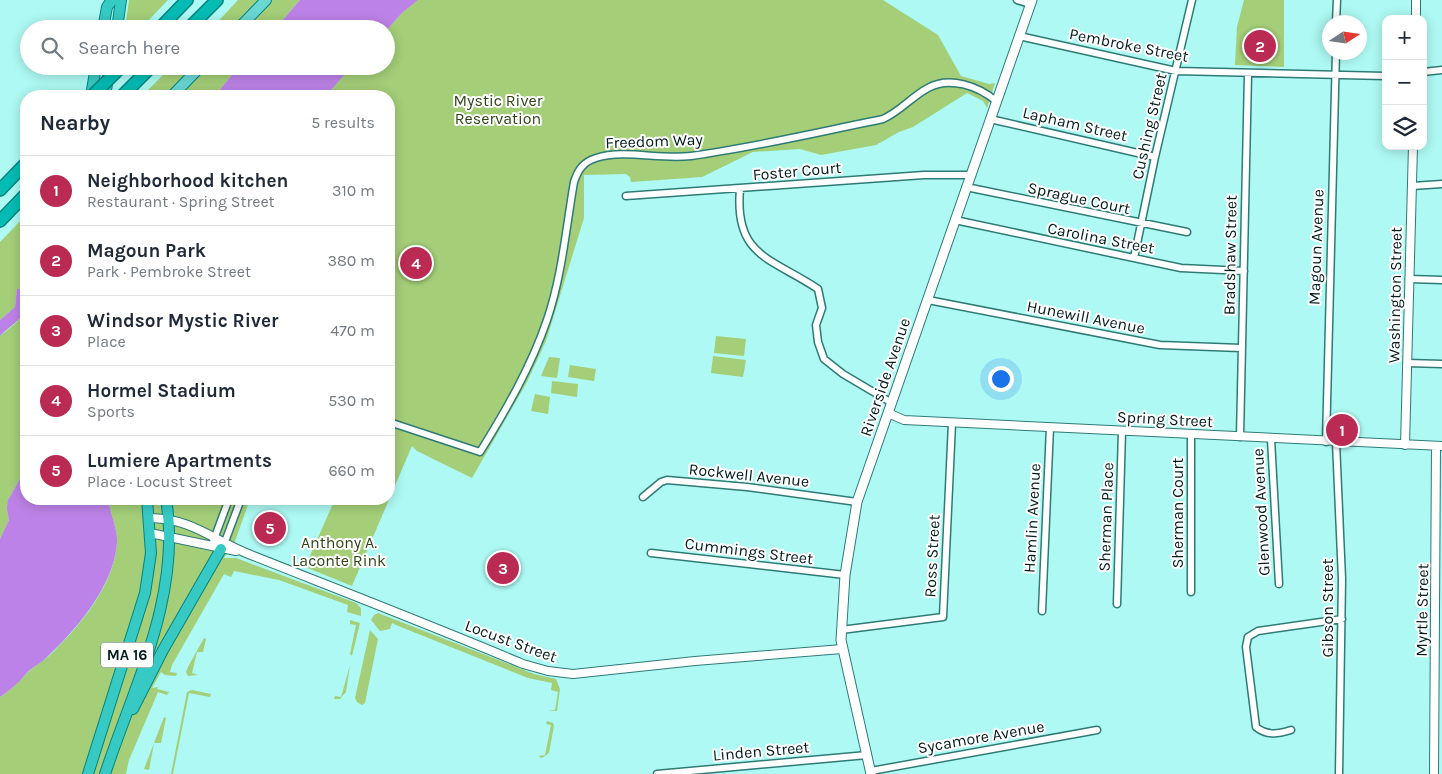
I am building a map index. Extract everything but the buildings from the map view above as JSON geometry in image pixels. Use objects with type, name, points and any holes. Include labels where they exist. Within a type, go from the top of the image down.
[{"type":"highway","points":[[118,20],[121,0]]},
{"type":"highway","points":[[168,20],[187,0]]},
{"type":"highway","points":[[197,20],[216,0]]},
{"type":"highway","points":[[105,20],[109,2]]},
{"type":"highway","points":[[93,90],[95,75]]},
{"type":"highway","points":[[106,90],[108,75]]},
{"type":"highway","points":[[98,90],[113,75]]},
{"type":"highway","points":[[128,90],[144,75]]},
{"type":"highway","points":[[0,190],[20,169]]},
{"type":"highway","points":[[0,221],[20,200]]},
{"type":"highway","name":"MA 16","points":[[88,774],[146,593],[150,566],[148,505]]},
{"type":"highway","name":"MA 16","points":[[105,774],[162,602],[168,574],[170,518],[167,505]]},
{"type":"highway","points":[[116,743],[219,546]]},
{"type":"main road","points":[[247,20],[266,0]]},
{"type":"main road","name":"Riverside Avenue","points":[[871,772],[842,649],[841,630],[845,575],[857,502],[1031,2]]},
{"type":"main road","points":[[178,90],[192,75]]},
{"type":"street","points":[[1017,0],[1031,2]]},
{"type":"street","name":"Cushing Street","points":[[1134,258],[1155,157],[1192,0]]},
{"type":"street","points":[[1336,15],[1337,0]]},
{"type":"street","points":[[1416,0],[1416,15]]},
{"type":"street","name":"Pembroke Street","points":[[1019,36],[1176,71],[1382,76]]},
{"type":"street","name":"Magoun Avenue","points":[[1326,442],[1336,60]]},
{"type":"street","points":[[1427,72],[1442,70]]},
{"type":"street","name":"Bradshaw Street","points":[[1240,437],[1248,74]]},
{"type":"street","name":"Freedom Way","points":[[395,424],[480,452],[526,370],[548,318],[560,271],[574,182],[577,170],[584,164],[603,156],[670,157],[717,152],[883,119],[899,111],[928,88],[939,84],[953,83],[972,86],[996,101]]},
{"type":"street","name":"Lapham Street","points":[[990,119],[1155,157]]},
{"type":"street","name":"Washington Street","points":[[1405,445],[1413,150]]},
{"type":"street","name":"Foster Court","points":[[626,196],[924,175],[970,175]]},
{"type":"street","points":[[1412,186],[1442,184]]},
{"type":"street","name":"Sprague Court","points":[[966,187],[1187,232]]},
{"type":"street","points":[[740,189],[738,207],[741,224],[748,241],[758,253],[818,289],[822,308],[816,325],[818,342],[824,359],[843,374],[892,403]]},
{"type":"street","name":"Carolina Street","points":[[955,220],[1189,270],[1244,271]]},
{"type":"street","points":[[1410,278],[1442,280]]},
{"type":"street","name":"Hunewill Avenue","points":[[928,300],[1160,344],[1241,348]]},
{"type":"street","points":[[1407,363],[1442,364]]},
{"type":"street","name":"Spring Street","points":[[888,413],[904,420],[952,423],[1439,446]]},
{"type":"street","name":"Ross Street","points":[[841,630],[943,617],[952,423]]},
{"type":"street","name":"Hamlin Avenue","points":[[1042,611],[1050,427]]},
{"type":"street","name":"Sherman Place","points":[[1117,604],[1122,431]]},
{"type":"street","name":"Sherman Court","points":[[1191,434],[1191,592]]},
{"type":"street","name":"Glenwood Avenue","points":[[1271,439],[1279,584]]},
{"type":"street","name":"Gibson Street","points":[[1336,442],[1342,573],[1339,774]]},
{"type":"street","name":"Myrtle Street","points":[[1434,774],[1439,446]]},
{"type":"street","name":"Rockwell Avenue","points":[[643,497],[661,482],[667,480],[747,487],[857,502]]},
{"type":"street","points":[[215,537],[227,505]]},
{"type":"street","points":[[219,546],[238,505]]},
{"type":"street","name":"Locust Street","points":[[149,518],[170,518],[215,537],[219,546]]},
{"type":"street","name":"Locust Street","points":[[150,533],[245,553],[523,664],[566,674],[842,649]]},
{"type":"street","name":"Cummings Street","points":[[651,553],[845,575]]},
{"type":"street","points":[[1290,730],[1279,734],[1269,734],[1256,726],[1246,647],[1248,637],[1258,630],[1342,620]]},
{"type":"street","name":"Sycamore Avenue","points":[[871,772],[1097,730]]},
{"type":"street","name":"Linden Street","points":[[657,774],[867,755]]},
{"type":"green space","points":[[129,0],[168,0],[149,20],[126,20]]},
{"type":"green space","points":[[238,0],[300,0],[283,20],[219,20]]},
{"type":"green space","name":"Mystic River Reservation","points":[[418,0],[883,0],[938,35],[961,76],[989,84],[995,83],[987,108],[983,101],[967,93],[913,127],[899,132],[876,145],[821,155],[800,149],[753,152],[702,177],[631,182],[630,177],[626,174],[584,175],[584,218],[546,341],[527,382],[472,478],[417,451],[412,446],[395,486],[395,90],[331,90],[344,75],[395,75],[395,21]]},
{"type":"green space","points":[[1244,0],[1284,0],[1284,67],[1235,65],[1237,27]]},
{"type":"green space","points":[[163,75],[232,75],[220,90],[148,90]]},
{"type":"green space","points":[[20,221],[20,289],[17,289],[15,307],[0,320],[0,242]]},
{"type":"green space","points":[[20,318],[20,479],[8,500],[9,520],[0,539],[0,336]]},
{"type":"green space","points":[[716,336],[746,339],[744,356],[714,353]]},
{"type":"green space","points":[[713,356],[746,360],[743,377],[711,373]]},
{"type":"green space","points":[[549,357],[560,358],[557,378],[541,376]]},
{"type":"green space","points":[[570,365],[596,369],[594,381],[568,377]]},
{"type":"green space","points":[[552,381],[578,384],[577,397],[551,393]]},
{"type":"green space","points":[[535,394],[550,397],[548,414],[531,411]]},
{"type":"green space","points":[[109,505],[248,505],[234,544],[224,558],[236,558],[356,603],[361,608],[361,616],[347,612],[348,605],[279,580],[234,571],[231,577],[224,574],[172,665],[170,672],[177,673],[176,676],[165,675],[161,672],[152,688],[158,687],[157,689],[169,692],[167,695],[158,692],[129,760],[126,774],[0,774],[0,697],[49,656],[72,632],[102,590],[109,575],[117,543]]},
{"type":"green space","name":"Mystic River Reservation","points":[[332,505],[387,505],[352,586],[305,567]]},
{"type":"green space","points":[[378,613],[534,674],[556,679],[560,689],[557,711],[548,711],[555,710],[558,692],[551,690],[552,683],[528,678],[392,623],[390,629],[380,631],[371,620]]},
{"type":"green space","points":[[350,620],[360,623],[352,656],[350,654],[356,625],[350,624]]},
{"type":"green space","points":[[370,630],[378,639],[365,703],[362,705],[355,698]]},
{"type":"green space","points":[[204,638],[206,639],[203,652],[197,652],[192,673],[198,675],[188,676],[186,672],[188,667]]},
{"type":"green space","points":[[350,665],[346,692],[340,699],[334,699],[335,696],[341,697]]},
{"type":"green space","points":[[192,690],[211,694],[210,697],[189,693],[173,774],[171,774],[187,692]]},
{"type":"green space","points":[[164,717],[166,718],[161,743],[154,743]]},
{"type":"green space","points":[[547,721],[553,723],[554,726],[549,753],[542,758],[538,756],[545,755],[551,725],[546,724]]},
{"type":"green space","points":[[154,743],[149,770],[144,769]]},
{"type":"shaded area","points":[[300,0],[418,0],[395,21],[283,20]]},
{"type":"shaded area","points":[[232,75],[344,75],[331,90],[220,90]]},
{"type":"shaded area","points":[[17,289],[20,289],[20,317],[0,336],[0,320],[15,307]]},
{"type":"shaded area","points":[[20,479],[20,505],[109,505],[117,543],[109,575],[92,606],[81,621],[46,658],[0,697],[0,539],[9,520],[8,500]]},
{"type":"place","name":"Magoun Park","points":[[1260,46]]},
{"type":"place","name":"Hormel Stadium","points":[[416,263]]},
{"type":"place","name":"Neighborhood kitchen","points":[[1342,430]]},
{"type":"place","name":"Lumiere Apartments","points":[[270,528]]},
{"type":"place","name":"Windsor Mystic River","points":[[503,568]]},
{"type":"park label","name":"Anthony A. Laconte Rink","points":[[339,551]]}]
